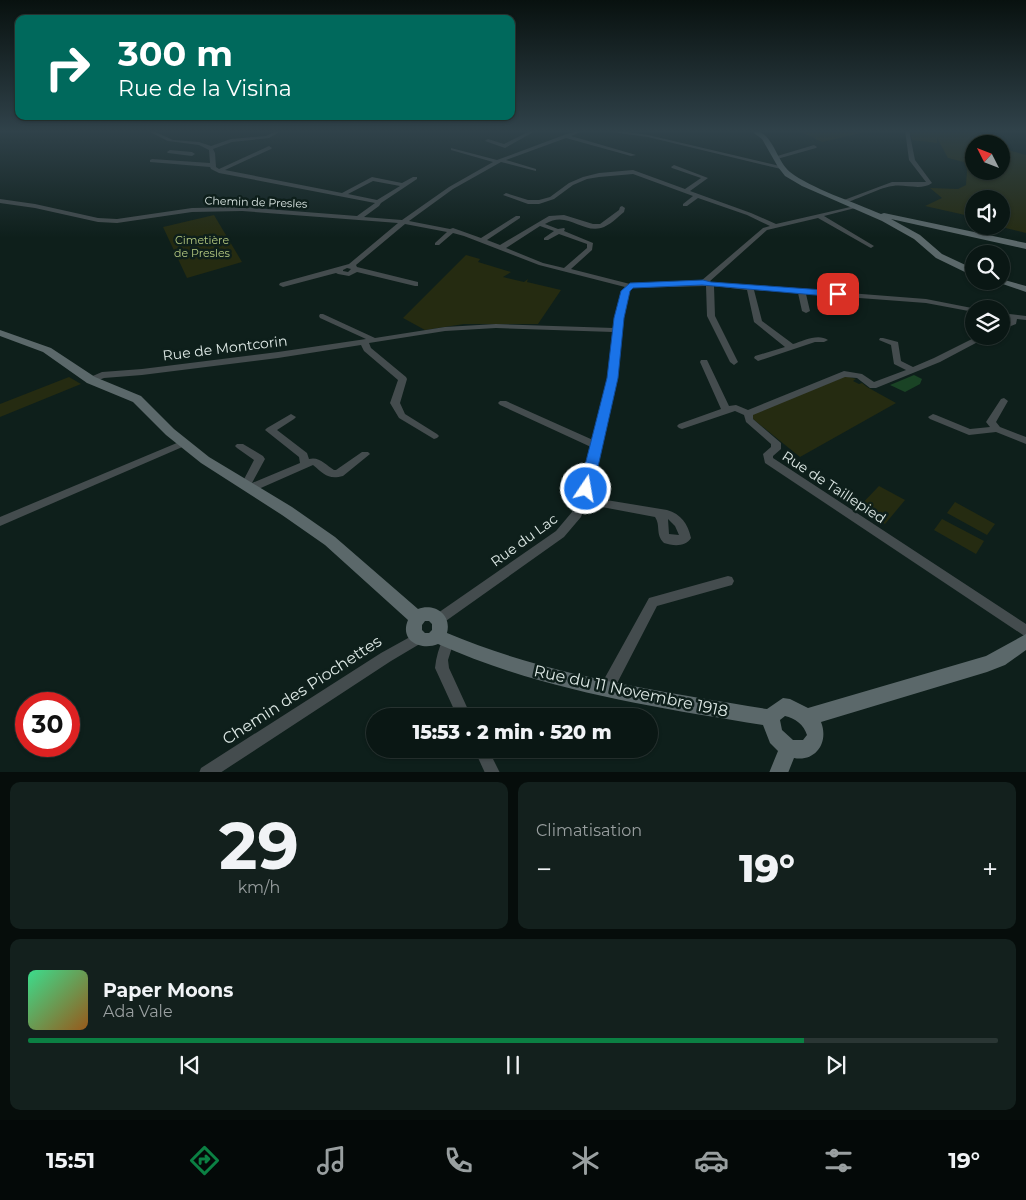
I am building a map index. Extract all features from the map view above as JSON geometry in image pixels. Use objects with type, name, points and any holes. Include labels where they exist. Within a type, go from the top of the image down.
[{"type":"street","points":[[212,166],[219,171],[378,202]]},
{"type":"street","points":[[219,171],[230,166]]},
{"type":"street","points":[[283,285],[339,270],[340,273],[347,274],[403,222],[471,176],[490,166]]},
{"type":"street","points":[[519,166],[534,170]]},
{"type":"street","points":[[777,166],[805,184],[889,218],[1026,246]]},
{"type":"street","points":[[846,201],[892,184],[929,183],[916,166]]},
{"type":"street","points":[[674,167],[705,178],[685,191]]},
{"type":"street","points":[[506,194],[528,202],[539,202],[552,198],[571,184],[585,178],[633,172],[775,226]]},
{"type":"street","points":[[359,218],[377,205],[378,202],[415,178]]},
{"type":"street","points":[[343,195],[372,179],[402,185]]},
{"type":"street","points":[[685,205],[697,196]]},
{"type":"street","name":"Chemin de Presles","points":[[0,201],[35,206],[98,220],[117,221],[192,210],[242,209],[403,222],[453,230],[541,264],[630,286]]},
{"type":"street","points":[[706,284],[752,238],[765,228],[857,206]]},
{"type":"street","points":[[501,248],[551,218],[564,216],[593,226],[601,226],[622,211],[622,208]]},
{"type":"street","points":[[819,216],[871,246]]},
{"type":"street","points":[[482,240],[518,217]]},
{"type":"street","points":[[889,218],[917,237],[939,256],[965,268]]},
{"type":"street","points":[[540,224],[561,229],[587,240],[590,243],[590,249]]},
{"type":"street","points":[[546,240],[561,229]]},
{"type":"street","points":[[437,244],[453,230]]},
{"type":"street","points":[[566,270],[600,242]]},
{"type":"street","points":[[353,267],[415,284]]},
{"type":"street","points":[[706,284],[711,316],[734,362]]},
{"type":"street","points":[[630,286],[706,284],[801,290],[926,301],[965,308]]},
{"type":"street","points":[[1010,284],[1026,289]]},
{"type":"street","name":"Rue du Lac","points":[[439,619],[560,534],[573,520],[583,500],[612,378],[617,330],[626,291],[630,286]]},
{"type":"street","points":[[750,287],[758,322],[791,347]]},
{"type":"street","points":[[801,290],[806,311]]},
{"type":"street","points":[[323,316],[348,326],[368,341],[367,349],[403,379],[395,404],[402,416],[434,436]]},
{"type":"street","points":[[1010,318],[1026,318]]},
{"type":"street","points":[[1010,324],[1013,322],[1013,318]]},
{"type":"street","name":"Rue de Montcorin","points":[[91,380],[102,374],[142,372],[278,355],[484,326],[617,330]]},
{"type":"street","points":[[0,333],[47,350],[91,380],[137,399],[170,432],[205,460],[248,486],[330,541],[418,619]]},
{"type":"street","points":[[758,358],[814,340],[824,340]]},
{"type":"street","points":[[883,340],[895,344],[897,362],[913,370]]},
{"type":"street","points":[[682,426],[736,408],[748,413],[844,374],[859,376],[873,386],[913,370],[966,345]]},
{"type":"street","points":[[704,362],[726,410]]},
{"type":"street","points":[[1004,402],[991,422],[997,429],[1026,441]]},
{"type":"street","points":[[503,403],[596,445]]},
{"type":"street","name":"Rue de Taillepied","points":[[748,413],[749,420],[776,443],[776,449],[768,454],[768,460],[1026,630]]},
{"type":"street","points":[[291,417],[270,430],[304,456],[305,464]]},
{"type":"street","points":[[933,417],[969,432],[997,429]]},
{"type":"street","points":[[0,522],[184,443]]},
{"type":"street","points":[[240,446],[260,459],[248,486]]},
{"type":"street","points":[[248,486],[314,461],[332,474],[339,473],[365,454]]},
{"type":"street","points":[[583,500],[658,514]]},
{"type":"street","points":[[607,688],[653,602],[728,581]]},
{"type":"street","points":[[442,638],[428,640],[418,638],[413,627],[418,619],[428,614],[439,619],[442,628],[442,638],[442,668],[460,708]]},
{"type":"street","name":"Chemin des Piochettes","points":[[206,772],[418,638]]},
{"type":"street","name":"Rue du 11 Novembre 1918","points":[[442,638],[507,663],[570,682],[705,708],[771,718]]},
{"type":"street","points":[[807,717],[987,664],[999,659],[1026,641]]},
{"type":"street","points":[[783,707],[795,708],[807,717],[814,729],[813,741],[806,748],[800,750],[789,747],[777,738],[773,731],[771,718],[773,713],[783,707]]},
{"type":"street","points":[[778,772],[789,747]]},
{"type":"street","points":[[486,758],[493,772]]},
{"type":"green space","points":[[1010,166],[1026,166],[1026,233],[1010,229],[1010,190],[965,190],[965,215],[925,206],[942,198],[930,188],[958,189],[966,185],[966,180],[1010,180]]},
{"type":"green space","name":"Cimetière de Presles","points":[[214,215],[242,262],[187,278],[163,227]]},
{"type":"green space","points":[[466,255],[480,259],[478,262],[511,272],[503,277],[524,282],[528,279],[527,282],[561,290],[538,324],[464,324],[425,330],[403,318]]},
{"type":"green space","points":[[846,376],[856,379],[853,381],[859,384],[862,383],[896,403],[800,457],[753,419],[753,414]]},
{"type":"green space","points":[[69,377],[81,384],[0,417],[0,404]]},
{"type":"green space","points":[[879,486],[905,500],[885,524],[858,508]]},
{"type":"green space","points":[[955,502],[995,524],[987,535],[947,513]]},
{"type":"green space","points":[[942,519],[984,541],[976,554],[934,530]]},
{"type":"building","points":[[914,375],[922,379],[920,384],[905,392],[890,385]]},
{"type":"route","points":[[586,489],[615,364],[619,318],[626,291],[630,286],[703,283],[838,294]]}]
